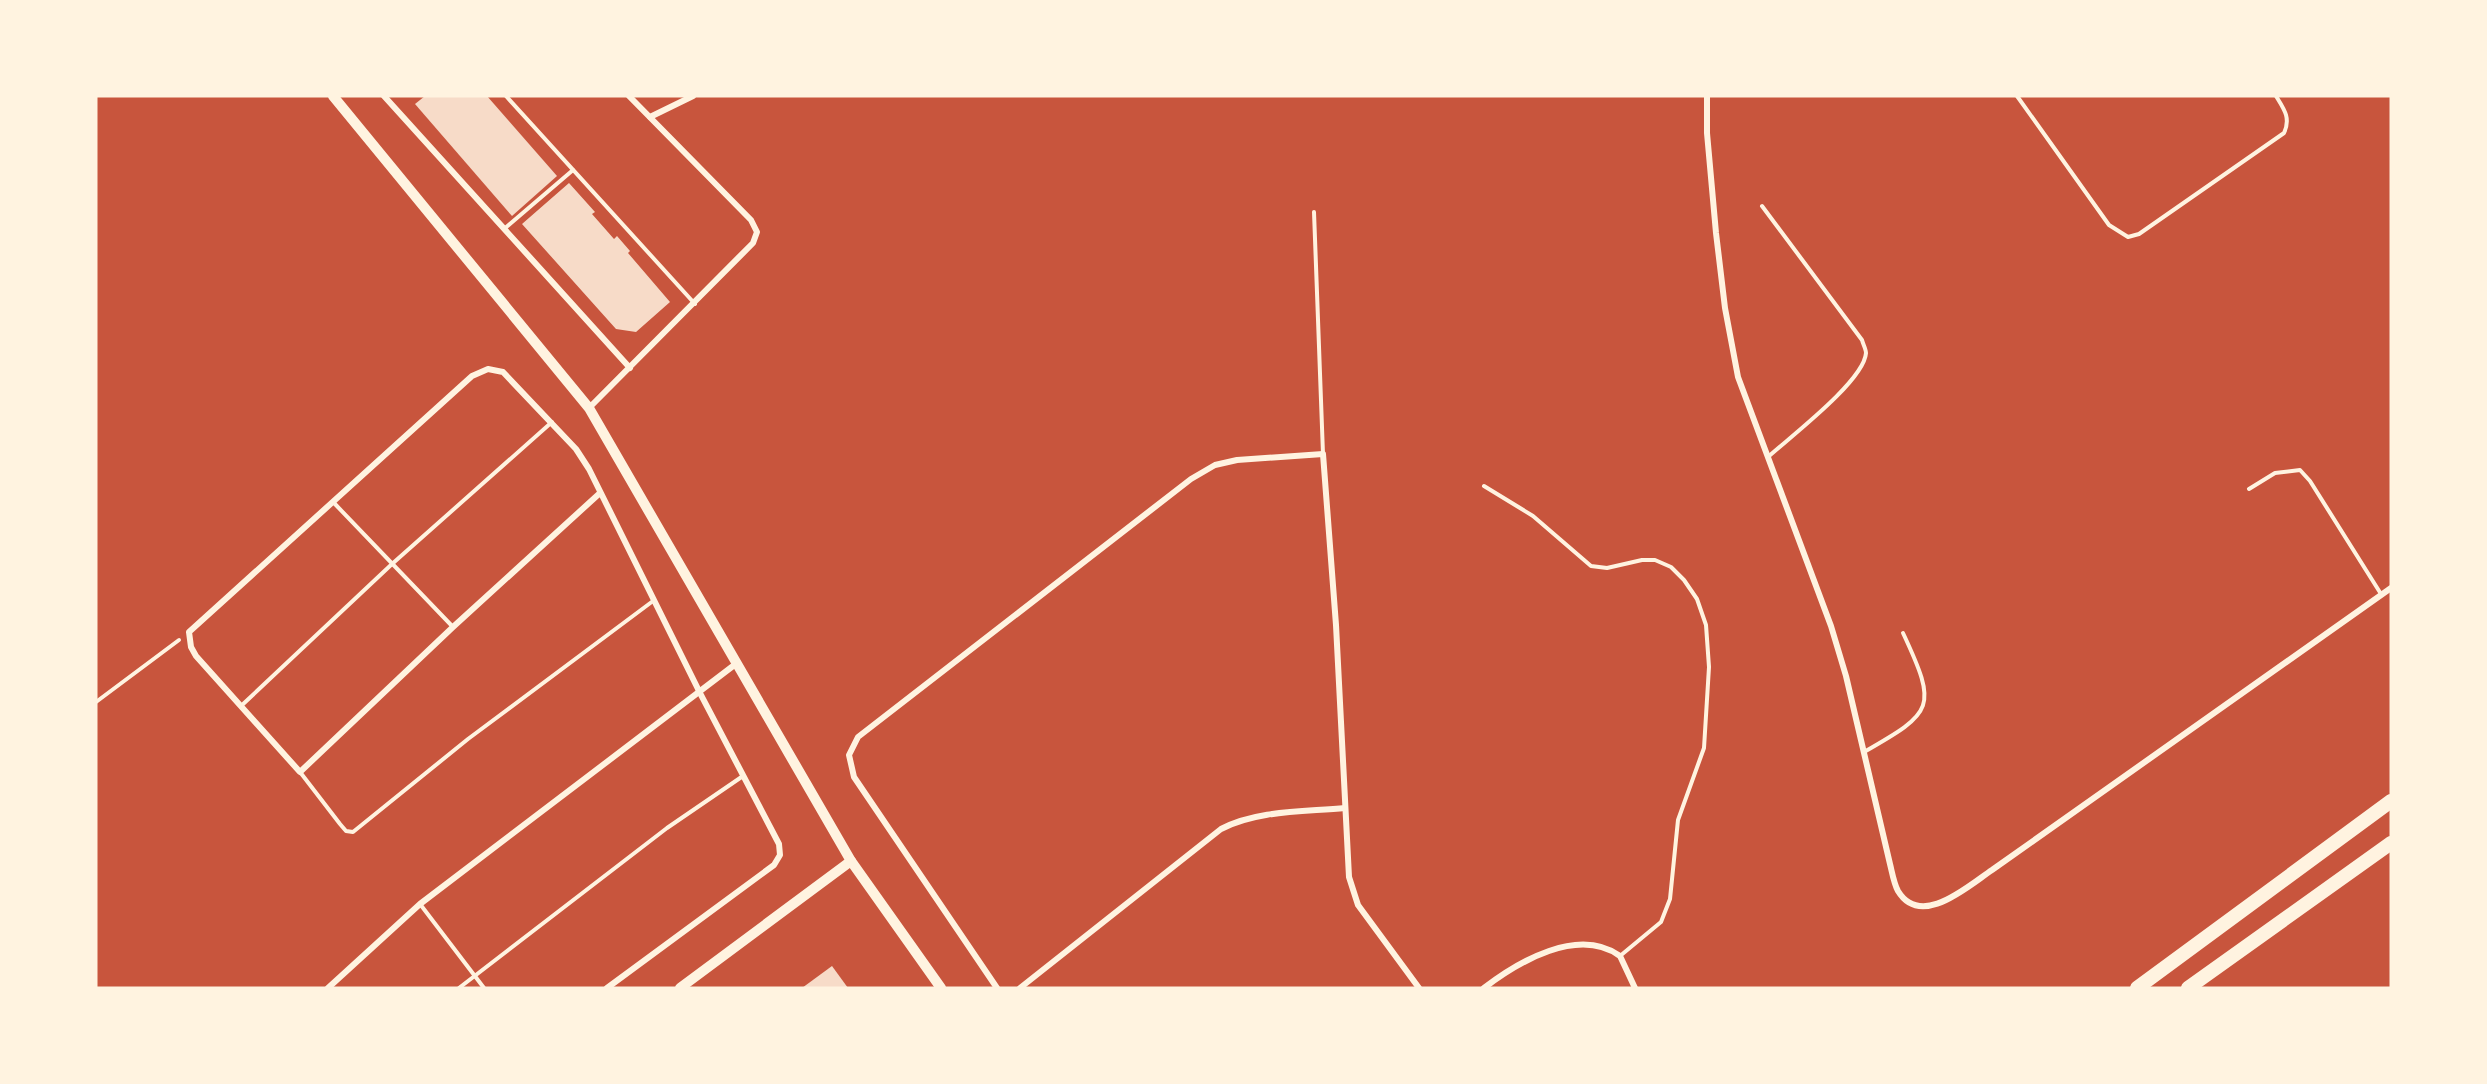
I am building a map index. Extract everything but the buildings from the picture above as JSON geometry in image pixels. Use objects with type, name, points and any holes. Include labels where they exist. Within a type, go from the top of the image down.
[{"type":"highway","points":[[2137,988],[2391,801]]},
{"type":"highway","points":[[2188,988],[2391,843]]},
{"type":"street","points":[[333,96],[590,408],[852,861],[941,988]]},
{"type":"street","points":[[384,96],[630,368]]},
{"type":"street","points":[[590,408],[753,243],[757,232],[752,220],[629,96]]},
{"type":"street","points":[[650,117],[693,96]]},
{"type":"street","points":[[1707,96],[1709,155],[1725,308],[1738,377],[1831,626],[1846,676],[1898,891],[1911,905],[1922,907],[1935,905],[1992,870],[2391,588]]},
{"type":"street","points":[[600,493],[453,627],[300,772],[196,656],[191,647],[189,632],[472,376],[488,369],[503,372],[576,449],[600,493],[700,693],[779,844],[780,855],[774,865],[608,988]]},
{"type":"street","points":[[997,988],[854,777],[849,755],[858,738],[1191,479],[1215,465],[1237,460],[1323,454],[1336,625],[1349,877],[1358,905],[1419,988]]},
{"type":"street","points":[[328,988],[420,904],[738,663]]},
{"type":"street","points":[[1020,988],[1221,829],[1236,821],[1254,817],[1345,808]]},
{"type":"street","points":[[680,988],[852,861]]},
{"type":"street","points":[[1484,988],[1517,965],[1543,953],[1592,946],[1620,956],[1635,988]]},
{"type":"lane","points":[[506,96],[695,304]]},
{"type":"lane","points":[[2017,96],[2109,225],[2128,237],[2139,234],[2284,133],[2288,124],[2287,114],[2276,96]]},
{"type":"lane","points":[[504,229],[573,170]]},
{"type":"lane","points":[[1762,206],[1862,340],[1866,352],[1862,367],[1837,397],[1768,457]]},
{"type":"lane","points":[[1314,212],[1323,454]]},
{"type":"lane","points":[[241,707],[392,564],[552,422]]},
{"type":"lane","points":[[2249,489],[2275,473],[2300,470],[2310,480],[2382,595]]},
{"type":"lane","points":[[1484,486],[1533,516],[1592,566],[1607,568],[1642,560],[1655,560],[1671,567],[1684,580],[1697,599],[1706,625],[1709,667],[1704,748],[1678,820],[1670,899],[1661,922],[1620,956]]},
{"type":"lane","points":[[333,503],[453,627]]},
{"type":"lane","points":[[300,772],[346,831],[352,832],[468,739],[654,600]]},
{"type":"lane","points":[[1863,752],[1907,728],[1922,711],[1926,687],[1903,633]]},
{"type":"lane","points":[[459,988],[667,828],[743,776]]},
{"type":"lane","points":[[420,904],[484,988]]},
{"type":"path","points":[[96,702],[189,632]]}]
